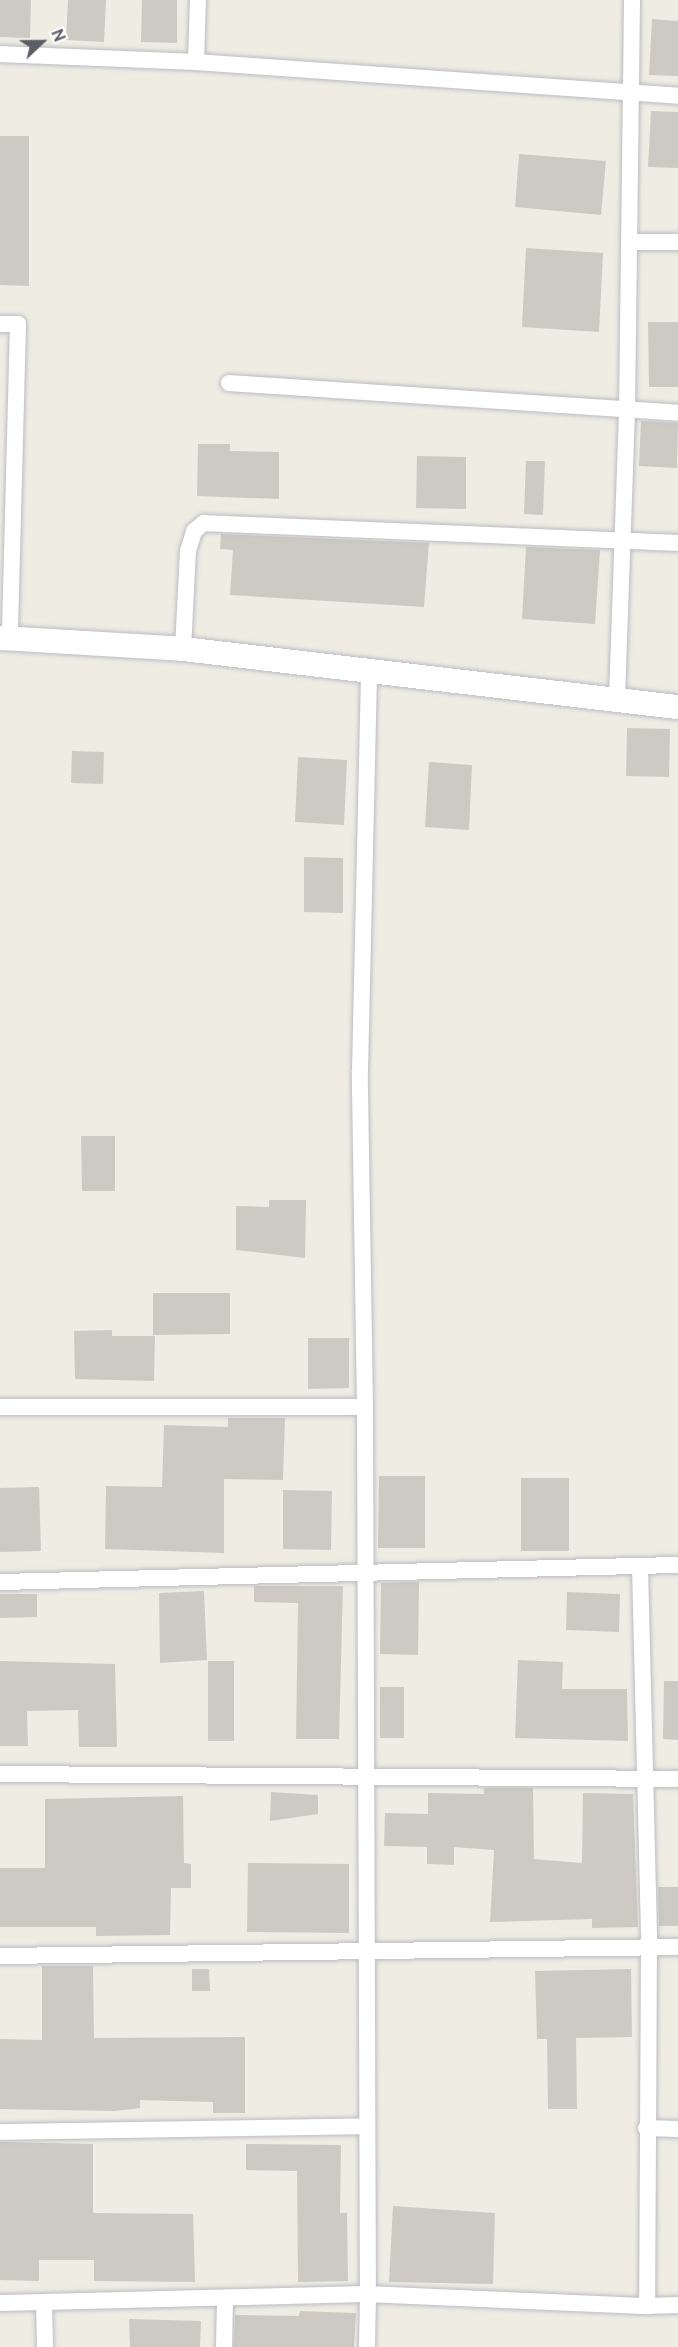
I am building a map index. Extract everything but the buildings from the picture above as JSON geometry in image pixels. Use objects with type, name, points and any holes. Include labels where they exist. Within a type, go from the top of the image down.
[{"type":"street","points":[[196,62],[198,0]]},
{"type":"street","points":[[617,698],[619,542],[627,412],[633,95],[632,0]]},
{"type":"street","points":[[0,54],[196,62],[633,95],[678,96]]},
{"type":"street","points":[[630,242],[678,242]]},
{"type":"street","points":[[0,324],[18,324],[5,638],[183,649],[617,698],[678,707]]},
{"type":"street","points":[[230,383],[627,412],[678,412]]},
{"type":"street","points":[[183,649],[188,551],[194,531],[204,523],[228,519],[619,542],[678,543]]},
{"type":"street","points":[[367,2347],[362,1573],[365,1407],[360,1071],[369,671]]},
{"type":"street","points":[[0,1407],[365,1407]]},
{"type":"street","points":[[0,1582],[678,1565]]},
{"type":"street","points":[[640,1566],[649,1946],[646,2128],[647,2306]]},
{"type":"street","points":[[0,1774],[678,1779]]},
{"type":"street","points":[[0,1956],[678,1947]]},
{"type":"street","points":[[0,2132],[366,2126]]},
{"type":"street","points":[[646,2128],[678,2129]]},
{"type":"street","points":[[0,2303],[368,2294],[647,2306],[678,2305]]},
{"type":"street","points":[[224,2347],[225,2298]]},
{"type":"street","points":[[44,2302],[45,2347]]}]
